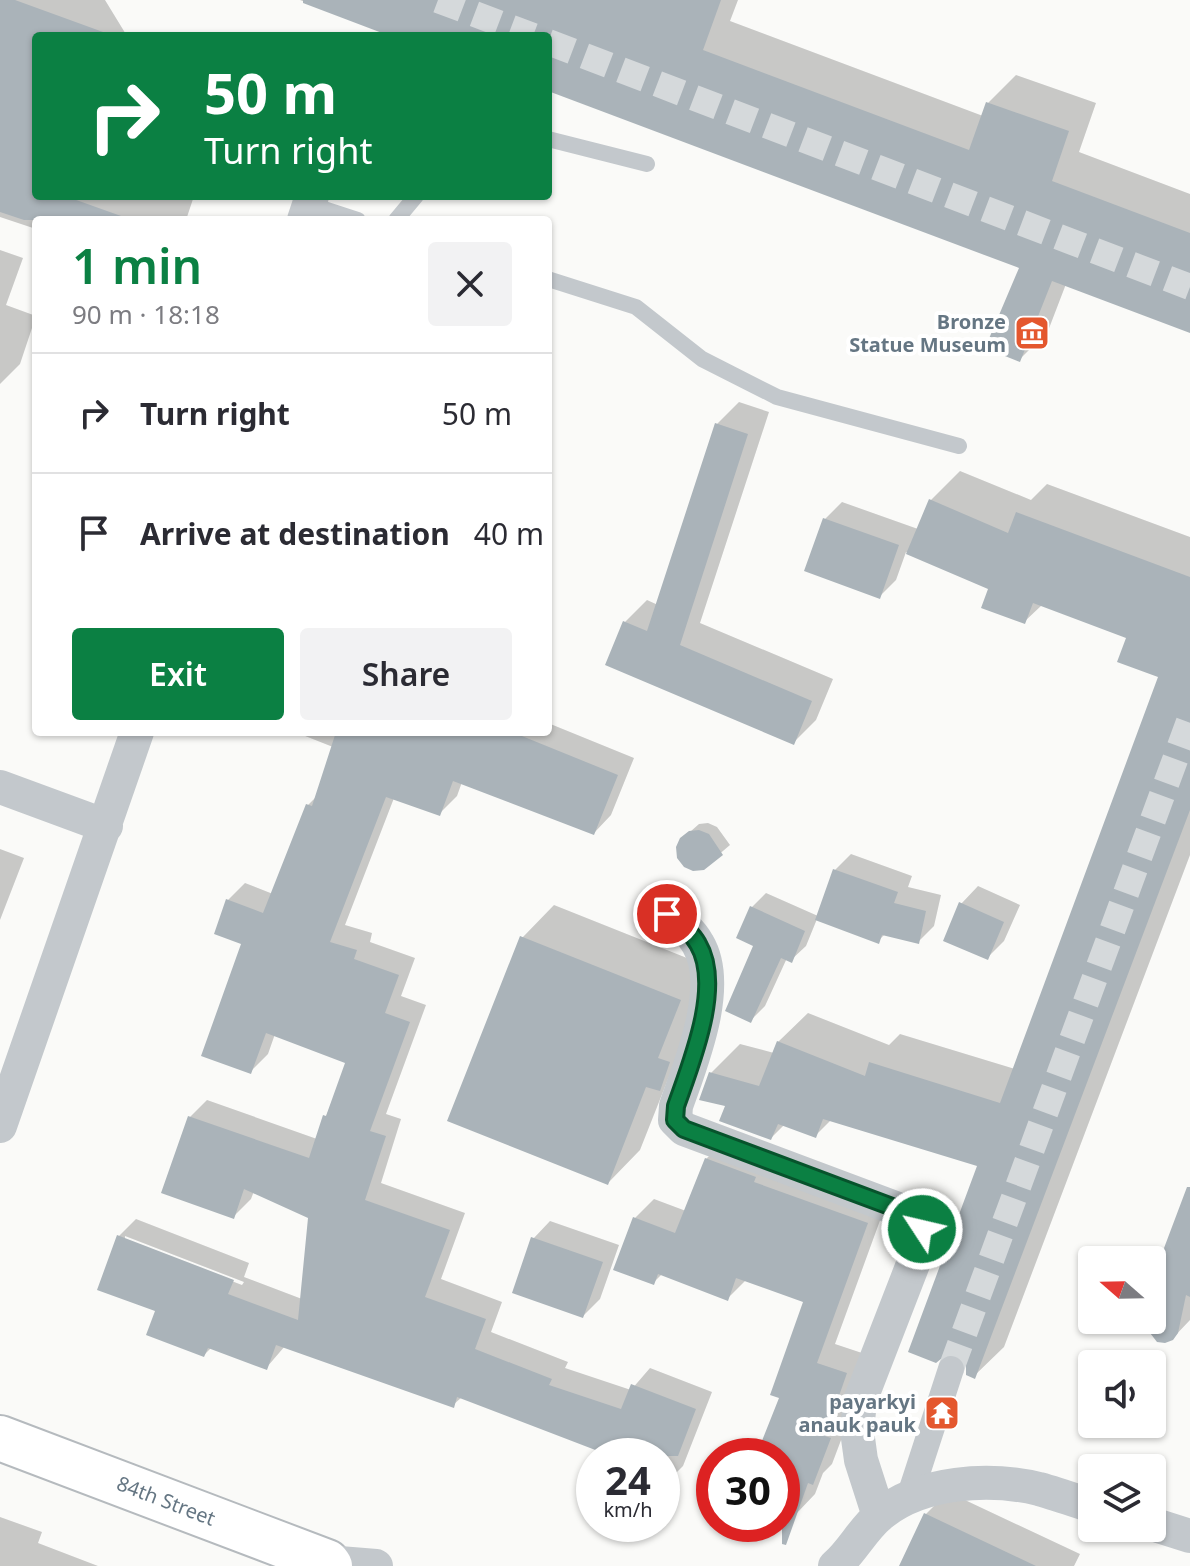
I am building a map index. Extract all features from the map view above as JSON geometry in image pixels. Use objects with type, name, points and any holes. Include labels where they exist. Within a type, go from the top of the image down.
[{"type":"main road","name":"84th Street","points":[[0,1438],[328,1564]]},
{"type":"street","points":[[0,1126],[136,736]]},
{"type":"street","points":[[0,787],[106,826]]},
{"type":"street","points":[[667,914],[681,924],[699,945],[707,993],[703,1019],[676,1106],[675,1120],[684,1129],[895,1208],[920,1222],[922,1238],[915,1259],[860,1401],[857,1431],[861,1460],[879,1516]]},
{"type":"street","points":[[909,1498],[951,1369]]},
{"type":"street","points":[[835,1566],[879,1516],[909,1498],[949,1486],[988,1483],[1037,1489],[1078,1502]]},
{"type":"street","points":[[1166,1528],[1190,1536]]},
{"type":"street","points":[[328,1564],[376,1566]]},
{"type":"lane","points":[[552,140],[647,164]]},
{"type":"lane","points":[[399,216],[413,200]]},
{"type":"lane","points":[[308,207],[343,216]]},
{"type":"lane","points":[[552,280],[636,307],[702,359],[777,397],[959,446]]},
{"type":"building","points":[[0,0],[15,0],[103,32],[32,32],[32,200],[76,200],[121,216],[32,216],[32,220],[24,220],[0,212]]},
{"type":"building","points":[[303,0],[721,0],[703,50],[969,150],[986,102],[1069,131],[1052,181],[1190,233],[1190,333],[1052,281],[1020,362],[985,348],[1019,268],[552,93],[552,32],[379,32],[303,3]]},
{"type":"building","points":[[715,423],[748,434],[680,645],[812,701],[794,745],[605,665],[623,621],[647,631]]},
{"type":"building","points":[[929,499],[1008,533],[1016,512],[1190,577],[1190,810],[975,1379],[966,1375],[966,1365],[957,1354],[947,1354],[936,1363],[908,1352],[977,1166],[823,1119],[816,1138],[778,1124],[771,1140],[719,1121],[725,1106],[699,1100],[709,1072],[759,1086],[777,1041],[865,1076],[869,1062],[1000,1103],[1158,677],[1117,662],[1126,638],[1033,603],[1025,624],[981,608],[988,589],[906,554]]},
{"type":"building","points":[[823,518],[899,545],[880,599],[804,571]]},
{"type":"building","points":[[335,736],[522,736],[618,775],[594,835],[453,781],[440,816],[386,797],[330,942],[357,950],[354,959],[399,975],[385,1013],[410,1022],[370,1131],[386,1136],[365,1200],[450,1230],[425,1297],[486,1319],[475,1349],[552,1379],[549,1385],[621,1409],[631,1384],[696,1409],[680,1451],[680,1438],[576,1438],[576,1443],[457,1397],[454,1408],[276,1345],[267,1370],[208,1348],[204,1357],[146,1335],[155,1311],[97,1290],[117,1235],[234,1280],[228,1294],[298,1320],[308,1218],[244,1189],[234,1219],[161,1193],[188,1116],[309,1158],[323,1115],[326,1116],[345,1063],[266,1033],[251,1074],[201,1056],[241,944],[214,934],[226,899],[263,913],[306,804],[312,806]]},
{"type":"building","points":[[699,830],[709,834],[723,855],[704,870],[693,871],[684,867],[677,858],[676,847],[680,838],[689,831]]},
{"type":"building","points":[[833,869],[898,892],[894,903],[926,911],[919,944],[882,935],[879,944],[815,920]]},
{"type":"building","points":[[959,902],[1004,922],[988,960],[943,941]]},
{"type":"building","points":[[750,906],[805,931],[792,963],[781,958],[751,1023],[725,1011],[753,946],[736,938]]},
{"type":"building","points":[[520,936],[681,1000],[658,1058],[670,1062],[660,1091],[646,1087],[608,1185],[447,1121]]},
{"type":"building","points":[[705,1158],[756,1177],[754,1182],[868,1223],[817,1363],[847,1373],[825,1436],[831,1438],[813,1485],[808,1483],[800,1506],[800,1438],[763,1438],[779,1398],[770,1395],[803,1302],[736,1278],[728,1301],[658,1274],[654,1285],[613,1270],[633,1217],[675,1233]]},
{"type":"building","points":[[1187,1187],[1190,1187],[1190,1297],[1186,1295],[1178,1333],[1173,1340],[1165,1343],[1157,1342],[1151,1334],[1166,1334],[1165,1246]]},
{"type":"building","points":[[531,1237],[603,1262],[583,1318],[512,1293]]},
{"type":"building","points":[[924,1513],[1036,1566],[899,1566]]},
{"type":"tunnel","points":[[438,0],[522,32]]},
{"type":"tunnel","points":[[552,44],[1190,287]]},
{"type":"tunnel","points":[[951,1369],[1190,719]]},
{"type":"place","name":"Bronze Statue Museum","points":[[1032,333]]},
{"type":"place","name":"payarkyi anauk pauk","points":[[942,1413]]},
{"type":"route","points":[[667,914],[681,924],[699,945],[707,993],[703,1019],[676,1106],[675,1120],[684,1129],[895,1208],[920,1222],[922,1229]]}]
